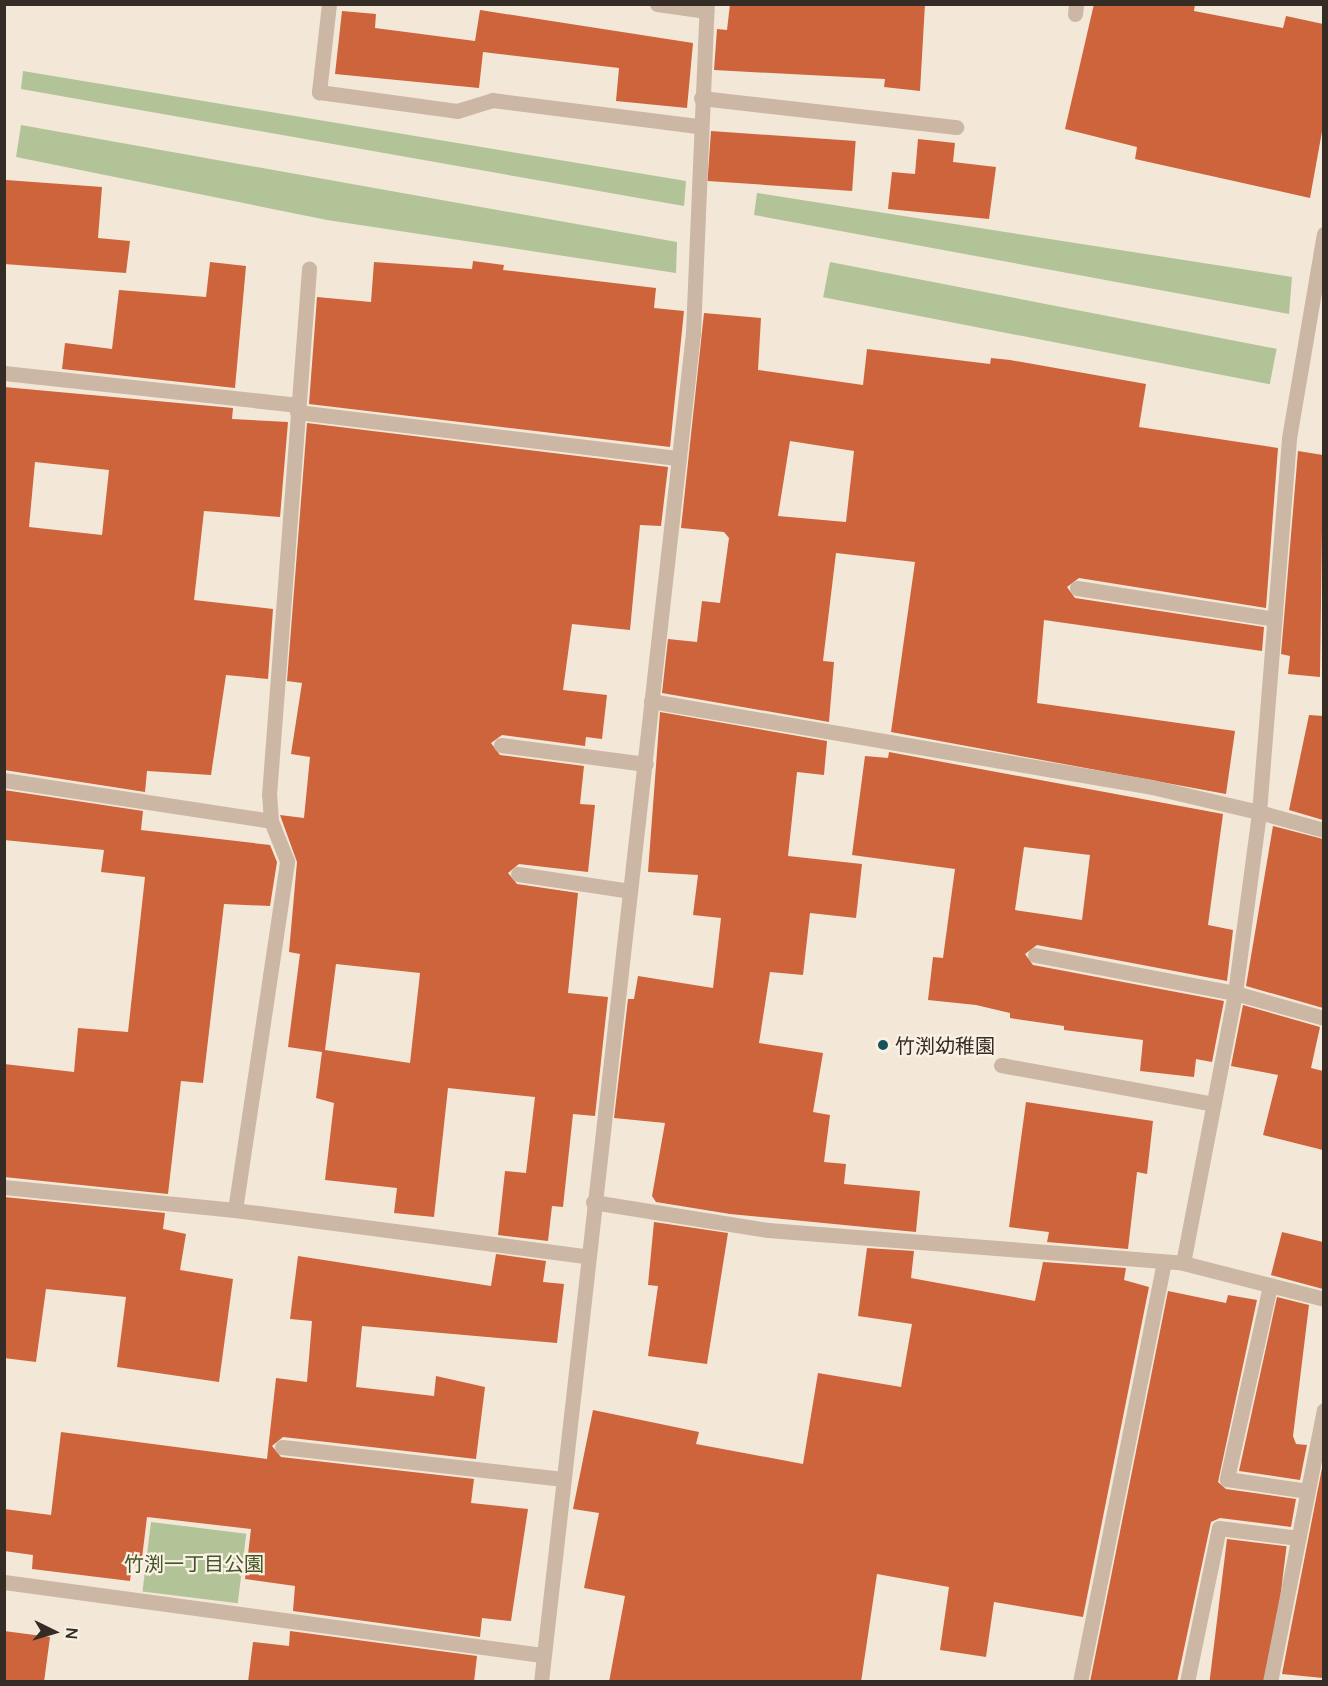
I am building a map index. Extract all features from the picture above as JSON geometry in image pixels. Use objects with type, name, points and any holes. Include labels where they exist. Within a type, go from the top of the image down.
[{"type":"street","points":[[329,4],[319,92],[457,111],[492,100],[699,126]]},
{"type":"street","points":[[540,1682],[585,1256],[646,764],[651,701],[693,333],[699,126],[707,8],[657,4]]},
{"type":"street","points":[[701,98],[956,127]]},
{"type":"street","points":[[1183,1263],[1235,993],[1259,812],[1288,438],[1323,234]]},
{"type":"street","points":[[235,1210],[287,861],[271,821],[297,408],[309,269]]},
{"type":"street","points":[[4,373],[297,408],[679,458]]},
{"type":"street","points":[[1077,588],[1274,620]]},
{"type":"street","points":[[651,701],[1152,787],[1259,812],[1323,830]]},
{"type":"street","points":[[501,746],[646,764]]},
{"type":"street","points":[[4,780],[271,821]]},
{"type":"street","points":[[518,874],[630,891]]},
{"type":"street","points":[[1035,955],[1235,993],[1323,1018]]},
{"type":"street","points":[[1001,1065],[1214,1104]]},
{"type":"street","points":[[4,1187],[235,1210],[585,1256]]},
{"type":"street","points":[[592,1202],[768,1230],[1183,1263],[1323,1299]]},
{"type":"street","points":[[1080,1682],[1164,1262]]},
{"type":"street","points":[[1270,1286],[1227,1479],[1307,1491]]},
{"type":"street","points":[[1270,1682],[1323,1410]]},
{"type":"street","points":[[282,1447],[561,1479]]},
{"type":"street","points":[[1188,1682],[1219,1528],[1298,1538]]},
{"type":"street","points":[[4,1582],[542,1655]]},
{"type":"green space","points":[[23,71],[686,181],[684,206],[21,89]]},
{"type":"green space","points":[[21,125],[677,242],[676,273],[327,220],[16,157]]},
{"type":"green space","points":[[757,193],[1292,277],[1289,314],[754,215]]},
{"type":"green space","points":[[830,262],[1277,349],[1270,384],[823,297]]},
{"type":"green space","name":"竹渕一丁目公園","points":[[151,1522],[246,1534],[238,1603],[142,1591]]},
{"type":"building","points":[[730,4],[925,4],[920,91],[884,87],[885,79],[714,70],[717,29],[727,30]]},
{"type":"building","points":[[1094,4],[1195,4],[1194,11],[1283,28],[1286,16],[1323,24],[1323,126],[1310,198],[1135,159],[1137,147],[1065,129]]},
{"type":"building","points":[[480,10],[693,43],[687,108],[616,101],[619,68],[483,52],[479,88],[335,74],[342,11],[376,14],[375,28],[475,41]]},
{"type":"building","points":[[711,131],[856,141],[852,191],[708,181]]},
{"type":"building","points":[[918,139],[955,143],[953,162],[996,167],[989,219],[888,209],[892,172],[915,174]]},
{"type":"building","points":[[6,180],[102,187],[98,238],[130,241],[126,273],[4,264]]},
{"type":"building","points":[[473,261],[504,265],[503,270],[656,288],[654,308],[684,311],[670,447],[309,404],[317,297],[371,302],[374,262],[472,269]]},
{"type":"building","points":[[210,262],[246,266],[235,388],[62,369],[65,343],[112,349],[119,290],[206,297]]},
{"type":"building","points":[[704,313],[761,318],[758,370],[863,385],[867,349],[990,364],[991,358],[1010,360],[1146,384],[1139,427],[1278,448],[1266,608],[1079,578],[1067,587],[1075,598],[1264,627],[1262,651],[1044,620],[1037,703],[1235,731],[1226,794],[891,732],[915,562],[836,553],[823,661],[834,662],[829,722],[662,693],[668,639],[697,642],[702,601],[720,603],[729,538],[724,532],[681,528]],"holes":[[[790,441],[854,451],[846,522],[778,516]]]},
{"type":"building","points":[[4,387],[233,408],[232,419],[288,422],[280,517],[204,511],[194,600],[273,609],[268,679],[226,675],[211,775],[147,771],[145,792],[4,770]],"holes":[[[35,462],[109,470],[102,535],[29,527]]]},
{"type":"building","points":[[307,423],[668,467],[661,526],[640,525],[630,630],[572,624],[563,690],[607,695],[602,739],[586,737],[585,746],[502,735],[491,743],[500,755],[584,766],[580,804],[595,805],[588,872],[519,864],[508,873],[517,884],[578,893],[568,993],[608,997],[595,1116],[573,1114],[563,1207],[552,1206],[548,1241],[498,1235],[505,1171],[526,1173],[535,1097],[448,1088],[434,1217],[394,1213],[397,1188],[325,1180],[334,1103],[316,1098],[322,1052],[288,1047],[300,954],[289,952],[297,862],[280,815],[304,818],[310,757],[291,754],[302,683],[287,681]],"holes":[[[336,964],[420,973],[410,1063],[325,1050]]]},
{"type":"building","points":[[1298,451],[1323,455],[1320,677],[1288,674],[1290,656],[1281,654]]},
{"type":"building","points":[[660,712],[827,741],[824,775],[797,772],[788,856],[862,864],[856,918],[810,913],[803,975],[770,972],[759,1043],[823,1053],[813,1112],[830,1115],[824,1162],[846,1164],[844,1184],[920,1191],[916,1232],[730,1214],[656,1202],[652,1196],[665,1123],[614,1118],[628,999],[634,999],[638,976],[713,988],[721,918],[693,915],[698,875],[648,872]]},
{"type":"building","points":[[1309,715],[1323,716],[1323,820],[1289,810]]},
{"type":"building","points":[[889,752],[1223,814],[1208,925],[1233,930],[1227,981],[1037,945],[1025,954],[1033,965],[1224,1001],[1212,1062],[1196,1059],[1194,1077],[1140,1071],[1143,1040],[1064,1030],[1064,1026],[1010,1018],[1010,1013],[976,1005],[928,1000],[933,957],[943,958],[955,869],[852,855],[865,756],[888,758]],"holes":[[[1024,847],[1090,855],[1082,920],[1015,910]]]},
{"type":"building","points":[[4,790],[143,811],[141,830],[270,845],[277,862],[270,906],[224,904],[203,1083],[181,1081],[168,1194],[4,1177],[4,1064],[74,1072],[78,1028],[128,1032],[145,877],[101,872],[104,850],[4,840]]},
{"type":"building","points":[[1273,826],[1323,839],[1323,1008],[1246,986]]},
{"type":"building","points":[[1243,1005],[1320,1027],[1311,1068],[1323,1071],[1323,1150],[1263,1135],[1278,1075],[1231,1066]]},
{"type":"building","points":[[1026,1102],[1153,1121],[1147,1174],[1137,1172],[1128,1249],[1047,1242],[1049,1232],[1009,1227]]},
{"type":"building","points":[[4,1197],[165,1213],[163,1229],[186,1234],[180,1270],[233,1279],[219,1382],[117,1367],[126,1297],[46,1289],[36,1362],[4,1358]]},
{"type":"building","points":[[654,1222],[728,1233],[707,1364],[648,1356],[658,1286],[648,1285]]},
{"type":"building","points":[[1282,1232],[1323,1242],[1323,1289],[1271,1275]]},
{"type":"building","points":[[867,1248],[914,1251],[911,1278],[1035,1301],[1043,1262],[1126,1268],[1124,1280],[1149,1287],[1083,1617],[994,1602],[986,1657],[940,1650],[949,1587],[877,1574],[861,1682],[609,1682],[625,1596],[584,1588],[599,1513],[573,1509],[593,1410],[699,1432],[696,1444],[803,1464],[818,1373],[901,1387],[912,1324],[858,1316]]},
{"type":"building","points":[[496,1254],[546,1261],[543,1282],[564,1284],[557,1343],[362,1326],[356,1387],[434,1396],[436,1376],[485,1387],[476,1459],[283,1437],[272,1446],[281,1457],[474,1479],[471,1503],[528,1509],[511,1621],[482,1618],[480,1637],[293,1611],[295,1586],[245,1579],[251,1529],[147,1517],[141,1566],[132,1565],[130,1581],[32,1569],[33,1555],[4,1551],[4,1509],[51,1515],[61,1432],[267,1459],[276,1378],[307,1382],[312,1321],[290,1319],[298,1256],[491,1286]]},
{"type":"building","points":[[1168,1291],[1226,1303],[1228,1295],[1257,1300],[1218,1482],[1226,1489],[1296,1499],[1291,1527],[1220,1518],[1211,1522],[1177,1682],[1090,1682]]},
{"type":"building","points":[[1277,1297],[1309,1305],[1293,1436],[1296,1444],[1307,1445],[1300,1480],[1239,1471]]},
{"type":"building","points":[[1323,1463],[1323,1678],[1282,1674]]},
{"type":"building","points":[[1227,1539],[1287,1546],[1270,1682],[1209,1682]]},
{"type":"building","points":[[4,1631],[50,1637],[44,1682],[4,1682]]},
{"type":"building","points":[[290,1631],[477,1656],[474,1682],[248,1682],[253,1642],[289,1646]]},
{"type":"place","name":"竹渕幼稚園","points":[[883,1045]]}]
